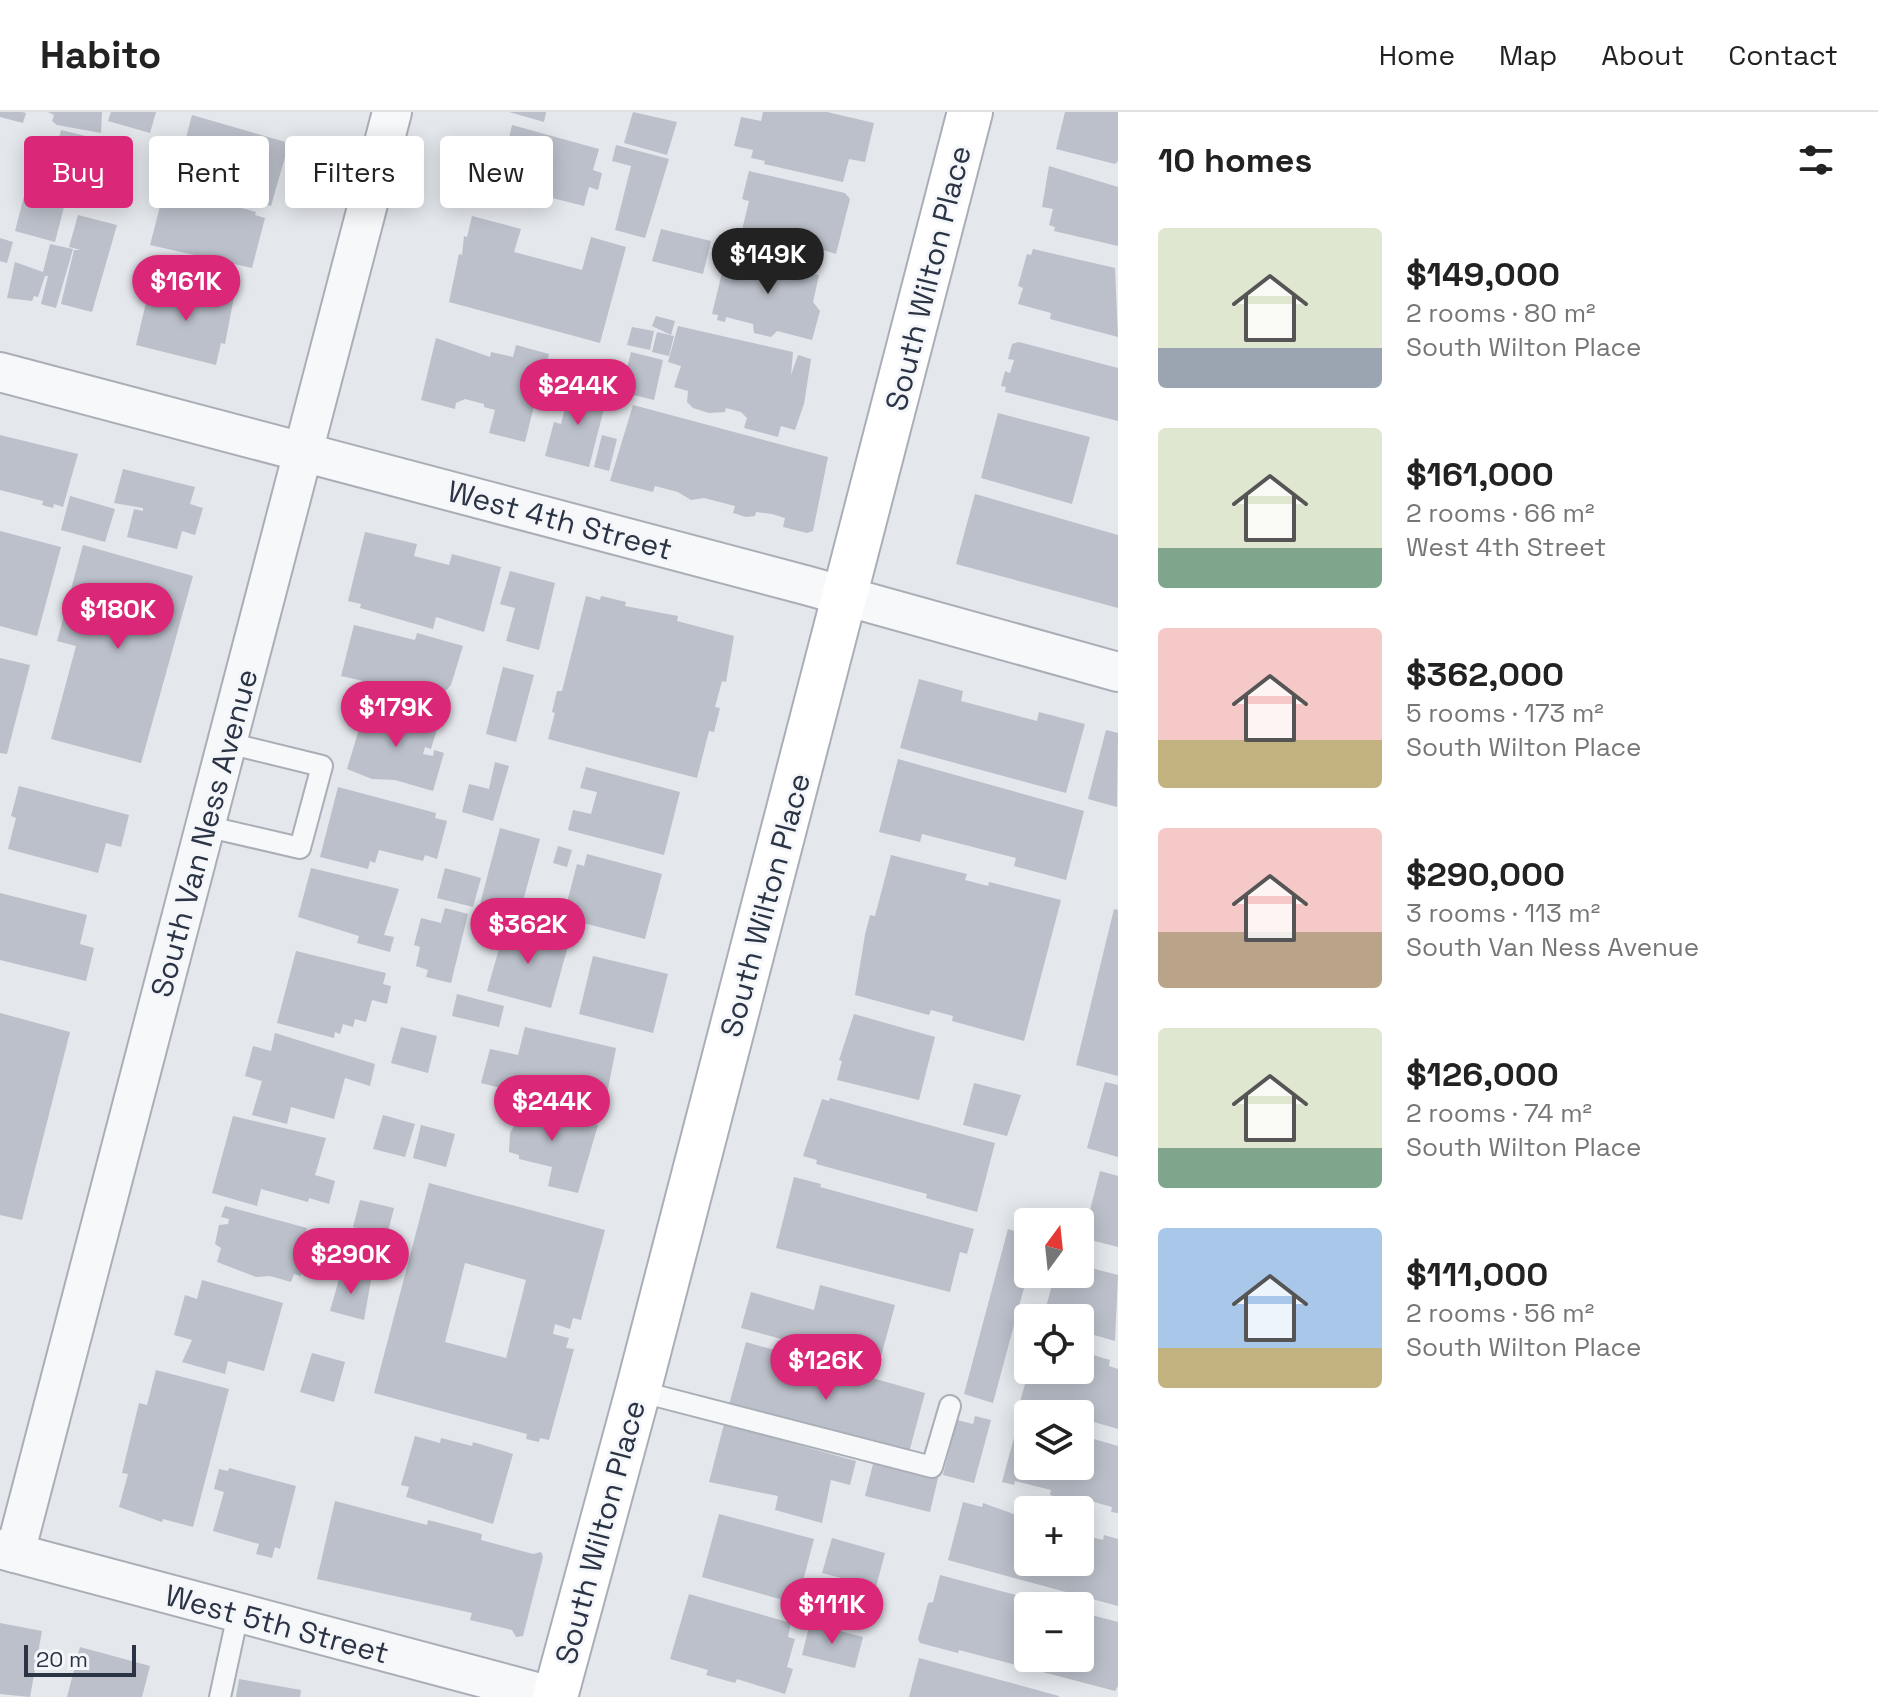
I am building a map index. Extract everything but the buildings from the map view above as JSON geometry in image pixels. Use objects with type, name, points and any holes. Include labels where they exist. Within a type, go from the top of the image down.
[{"type":"main road","name":"South Wilton Place","points":[[555,1697],[638,1391],[970,112]]},
{"type":"street","name":"South Van Ness Avenue","points":[[7,1551],[228,743],[392,112]]},
{"type":"street","name":"West 4th Street","points":[[0,372],[846,596],[1118,672]]},
{"type":"street","name":"West 5th Street","points":[[7,1551],[555,1697]]},
{"type":"lane","points":[[205,826],[300,848],[322,766],[228,743]]},
{"type":"lane","points":[[638,1391],[932,1467],[950,1406]]},
{"type":"lane","points":[[220,1697],[238,1614]]}]
